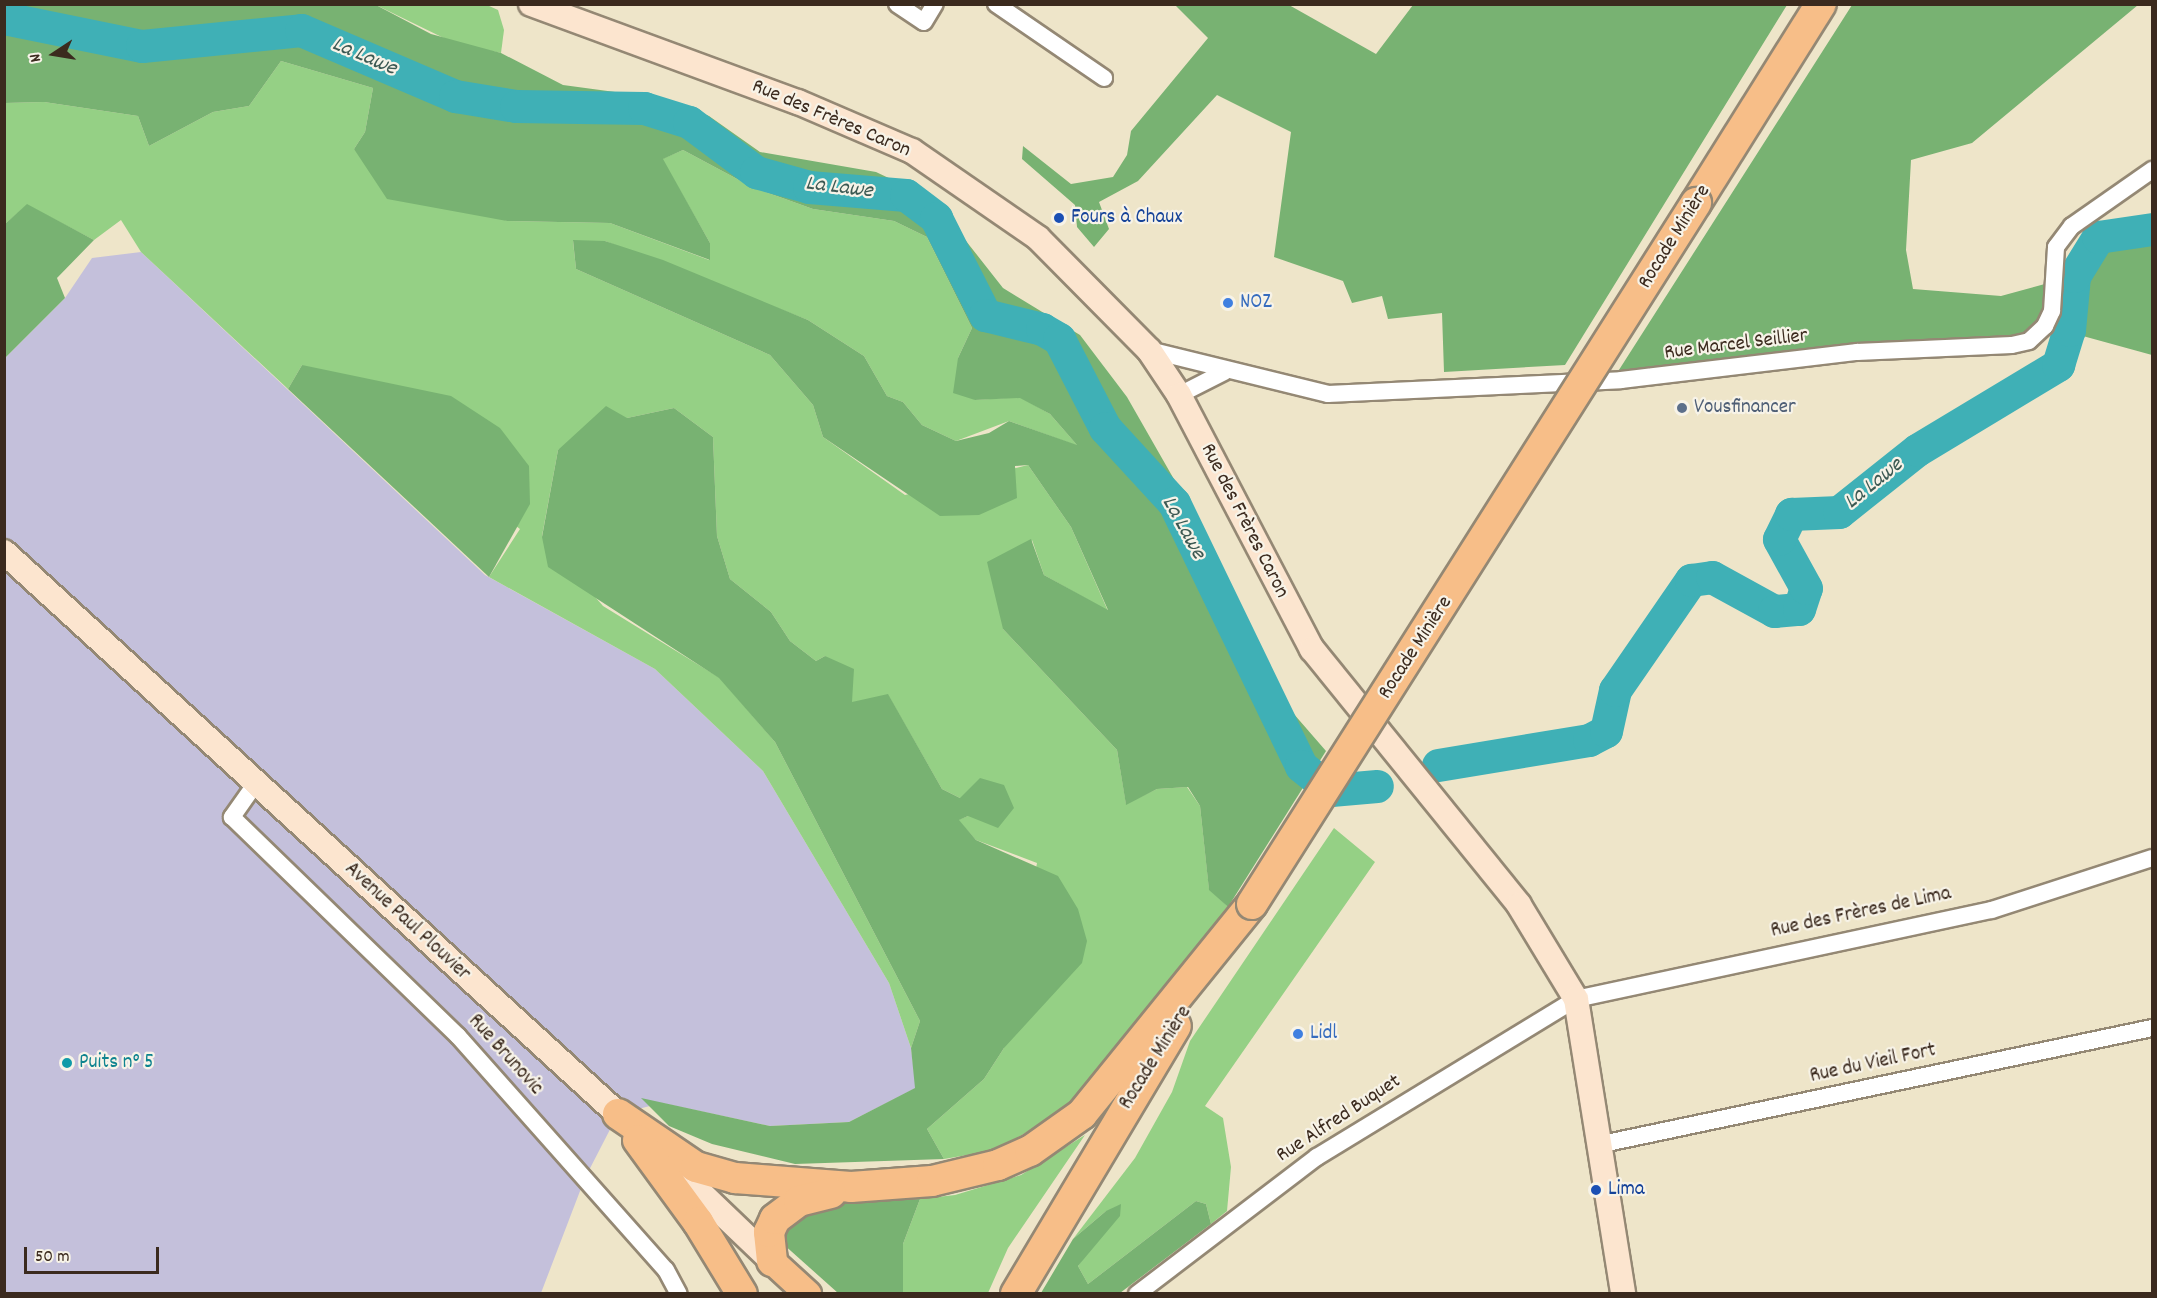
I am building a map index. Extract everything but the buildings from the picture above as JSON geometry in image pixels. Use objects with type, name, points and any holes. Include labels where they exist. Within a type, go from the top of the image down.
[{"type":"highway","name":"Rocade Minière","points":[[1016,1293],[1070,1195],[1821,4]]},
{"type":"highway","points":[[618,1114],[696,1167],[735,1178],[851,1187],[975,1172],[1030,1151],[1083,1114],[1252,904]]},
{"type":"highway","points":[[618,1114],[698,1222],[742,1293]]},
{"type":"highway","points":[[771,1261],[769,1232],[786,1209],[851,1187]]},
{"type":"main road","name":"Rue des Frères Caron","points":[[531,4],[564,10],[798,102],[912,151],[1038,238],[1149,350],[1179,395],[1312,649],[1519,905],[1576,999],[1602,1144],[1623,1293]]},
{"type":"main road","name":"Avenue Paul Plouvier","points":[[4,552],[618,1114],[771,1261],[808,1293]]},
{"type":"street","points":[[897,4],[924,22],[935,4]]},
{"type":"street","points":[[996,4],[1104,78]]},
{"type":"street","name":"Rue Marcel Seillier","points":[[1149,350],[1224,372],[1328,394],[1621,380],[1857,352],[2012,345],[2029,341],[2045,326],[2052,311],[2056,247],[2072,226],[2152,170]]},
{"type":"street","points":[[1179,395],[1224,372]]},
{"type":"street","name":"Rue Brunovic","points":[[256,783],[232,817],[458,1036],[666,1270],[679,1293]]},
{"type":"street","name":"Rue des Frères de Lima","points":[[1576,999],[1992,910],[2152,858]]},
{"type":"street","name":"Rue Alfred Buquet","points":[[1137,1293],[1317,1157],[1576,999]]},
{"type":"street","name":"Rue du Vieil Fort","points":[[1602,1144],[2152,1028]]},
{"type":"shaded area","points":[[141,252],[485,575],[655,669],[763,771],[889,983],[911,1048],[916,1088],[849,1122],[770,1126],[662,1103],[618,1114],[585,1178],[541,1293],[5,1294],[5,358],[65,298],[92,258]]},
{"type":"green space","points":[[4,5],[376,5],[431,34],[501,53],[563,85],[667,99],[709,116],[760,152],[876,172],[933,199],[1003,288],[1080,335],[1127,397],[1199,523],[1254,648],[1293,713],[1326,751],[1228,907],[1209,890],[1200,806],[1188,787],[1157,789],[1126,805],[1117,750],[1003,629],[987,562],[1031,539],[1044,575],[1108,610],[1071,527],[1028,465],[1015,466],[1017,498],[979,515],[940,516],[823,437],[813,405],[770,355],[576,269],[573,240],[605,241],[663,260],[808,320],[864,356],[887,396],[903,402],[922,425],[956,441],[989,433],[1009,421],[1077,445],[1050,414],[1020,398],[975,400],[953,393],[958,358],[972,328],[927,237],[894,221],[813,209],[754,188],[683,150],[663,159],[710,243],[710,260],[610,223],[507,221],[387,199],[354,149],[365,132],[373,88],[281,61],[249,106],[213,112],[149,146],[138,116],[44,102],[5,103]]},
{"type":"green space","points":[[376,5],[487,5],[498,10],[504,30],[501,53],[454,43]]},
{"type":"green space","points":[[1175,5],[1289,5],[1376,54],[1413,5],[1787,5],[1565,365],[1444,372],[1442,313],[1388,319],[1382,296],[1352,303],[1343,281],[1274,257],[1291,132],[1217,95],[1138,181],[1099,202],[1109,229],[1094,247],[1077,227],[1075,205],[1022,159],[1023,146],[1071,184],[1113,177],[1127,155],[1131,131],[1208,38]]},
{"type":"green space","points":[[1852,5],[2138,5],[1972,143],[1911,160],[1906,250],[1913,289],[2001,296],[2074,276],[2098,237],[2152,229],[2152,355],[2061,330],[2029,341],[1617,373]]},
{"type":"green space","points":[[281,61],[373,88],[365,132],[354,149],[507,221],[610,223],[709,260],[710,243],[662,159],[683,150],[754,188],[813,209],[894,221],[927,237],[972,328],[958,358],[975,400],[1020,397],[1050,414],[1078,446],[1009,421],[956,441],[922,425],[903,402],[887,396],[864,356],[808,320],[605,241],[573,241],[576,269],[770,355],[813,405],[823,437],[905,495],[1028,465],[1071,527],[1108,611],[1044,575],[1032,540],[1003,629],[1117,750],[1126,804],[1157,789],[1187,787],[1200,806],[1209,889],[1228,907],[1075,1103],[1002,1147],[973,1154],[944,1159],[927,1129],[984,1079],[1004,1048],[1037,863],[976,840],[958,820],[968,816],[960,798],[942,789],[888,695],[852,703],[825,656],[816,661],[790,641],[771,612],[730,579],[717,536],[713,437],[674,408],[627,418],[558,450],[542,536],[603,606],[720,678],[775,742],[920,1021],[911,1048],[889,983],[763,771],[655,669],[489,577],[520,529],[302,365],[288,389],[141,252],[121,220],[94,240],[27,205],[5,224],[5,103],[44,102],[138,116],[149,146],[213,112],[249,106]]},
{"type":"green space","points":[[27,204],[94,240],[57,278],[65,298],[5,358],[5,224]]},
{"type":"green space","points":[[302,365],[451,396],[500,428],[529,466],[530,504],[489,577],[288,389]]},
{"type":"green space","points":[[606,406],[627,418],[674,408],[713,437],[717,536],[730,579],[771,612],[790,641],[816,661],[825,656],[854,669],[852,702],[888,694],[942,789],[960,798],[980,778],[1004,785],[1014,808],[998,828],[968,816],[959,820],[976,840],[1058,876],[1078,909],[1087,941],[1082,963],[1004,1048],[984,1079],[927,1129],[944,1159],[795,1164],[712,1144],[669,1126],[641,1098],[770,1126],[849,1122],[915,1088],[911,1048],[920,1021],[775,742],[719,678],[548,567],[542,537],[558,450]]},
{"type":"green space","points":[[1334,828],[1375,862],[1205,1106],[1223,1118],[1231,1167],[1227,1211],[1211,1224],[1206,1204],[1196,1201],[1088,1284],[1078,1266],[1095,1242],[1106,1211],[1073,1239],[1135,1158],[1172,1092],[1190,1041]]},
{"type":"green space","points":[[1085,1135],[1008,1248],[988,1293],[903,1294],[903,1244],[920,1199],[955,1195],[1021,1175]]},
{"type":"green space","points":[[920,1199],[903,1244],[903,1293],[838,1293],[782,1243],[786,1219],[831,1203]]},
{"type":"green space","points":[[1196,1201],[1206,1204],[1211,1224],[1120,1293],[1041,1293],[1073,1239],[1106,1211],[1121,1204],[1120,1216],[1078,1266],[1088,1284]]},
{"type":"waterway","name":"La Lawe","points":[[4,18],[142,46],[301,30],[455,96],[516,106],[644,108],[689,122],[756,172],[809,187],[906,195],[936,218],[985,315],[1042,329],[1059,339],[1105,428],[1174,503],[1301,766],[1331,790],[1377,786]]},
{"type":"waterway","name":"La Lawe","points":[[1438,765],[1589,740],[1606,731],[1615,690],[1691,580],[1712,577],[1774,611],[1799,609],[1806,588],[1779,539],[1791,514],[1839,512],[1917,450],[2058,365],[2069,330],[2074,276],[2098,237],[2152,229]]},
{"type":"place","name":"Fours à Chaux","points":[[1059,218]]},
{"type":"place","name":"NOZ","points":[[1228,303]]},
{"type":"place","name":"Vousfinancer","points":[[1682,408]]},
{"type":"place","name":"Lidl","points":[[1298,1034]]},
{"type":"place","name":"Puits n° 5","points":[[67,1063]]},
{"type":"place","name":"Lima","points":[[1596,1190]]}]
